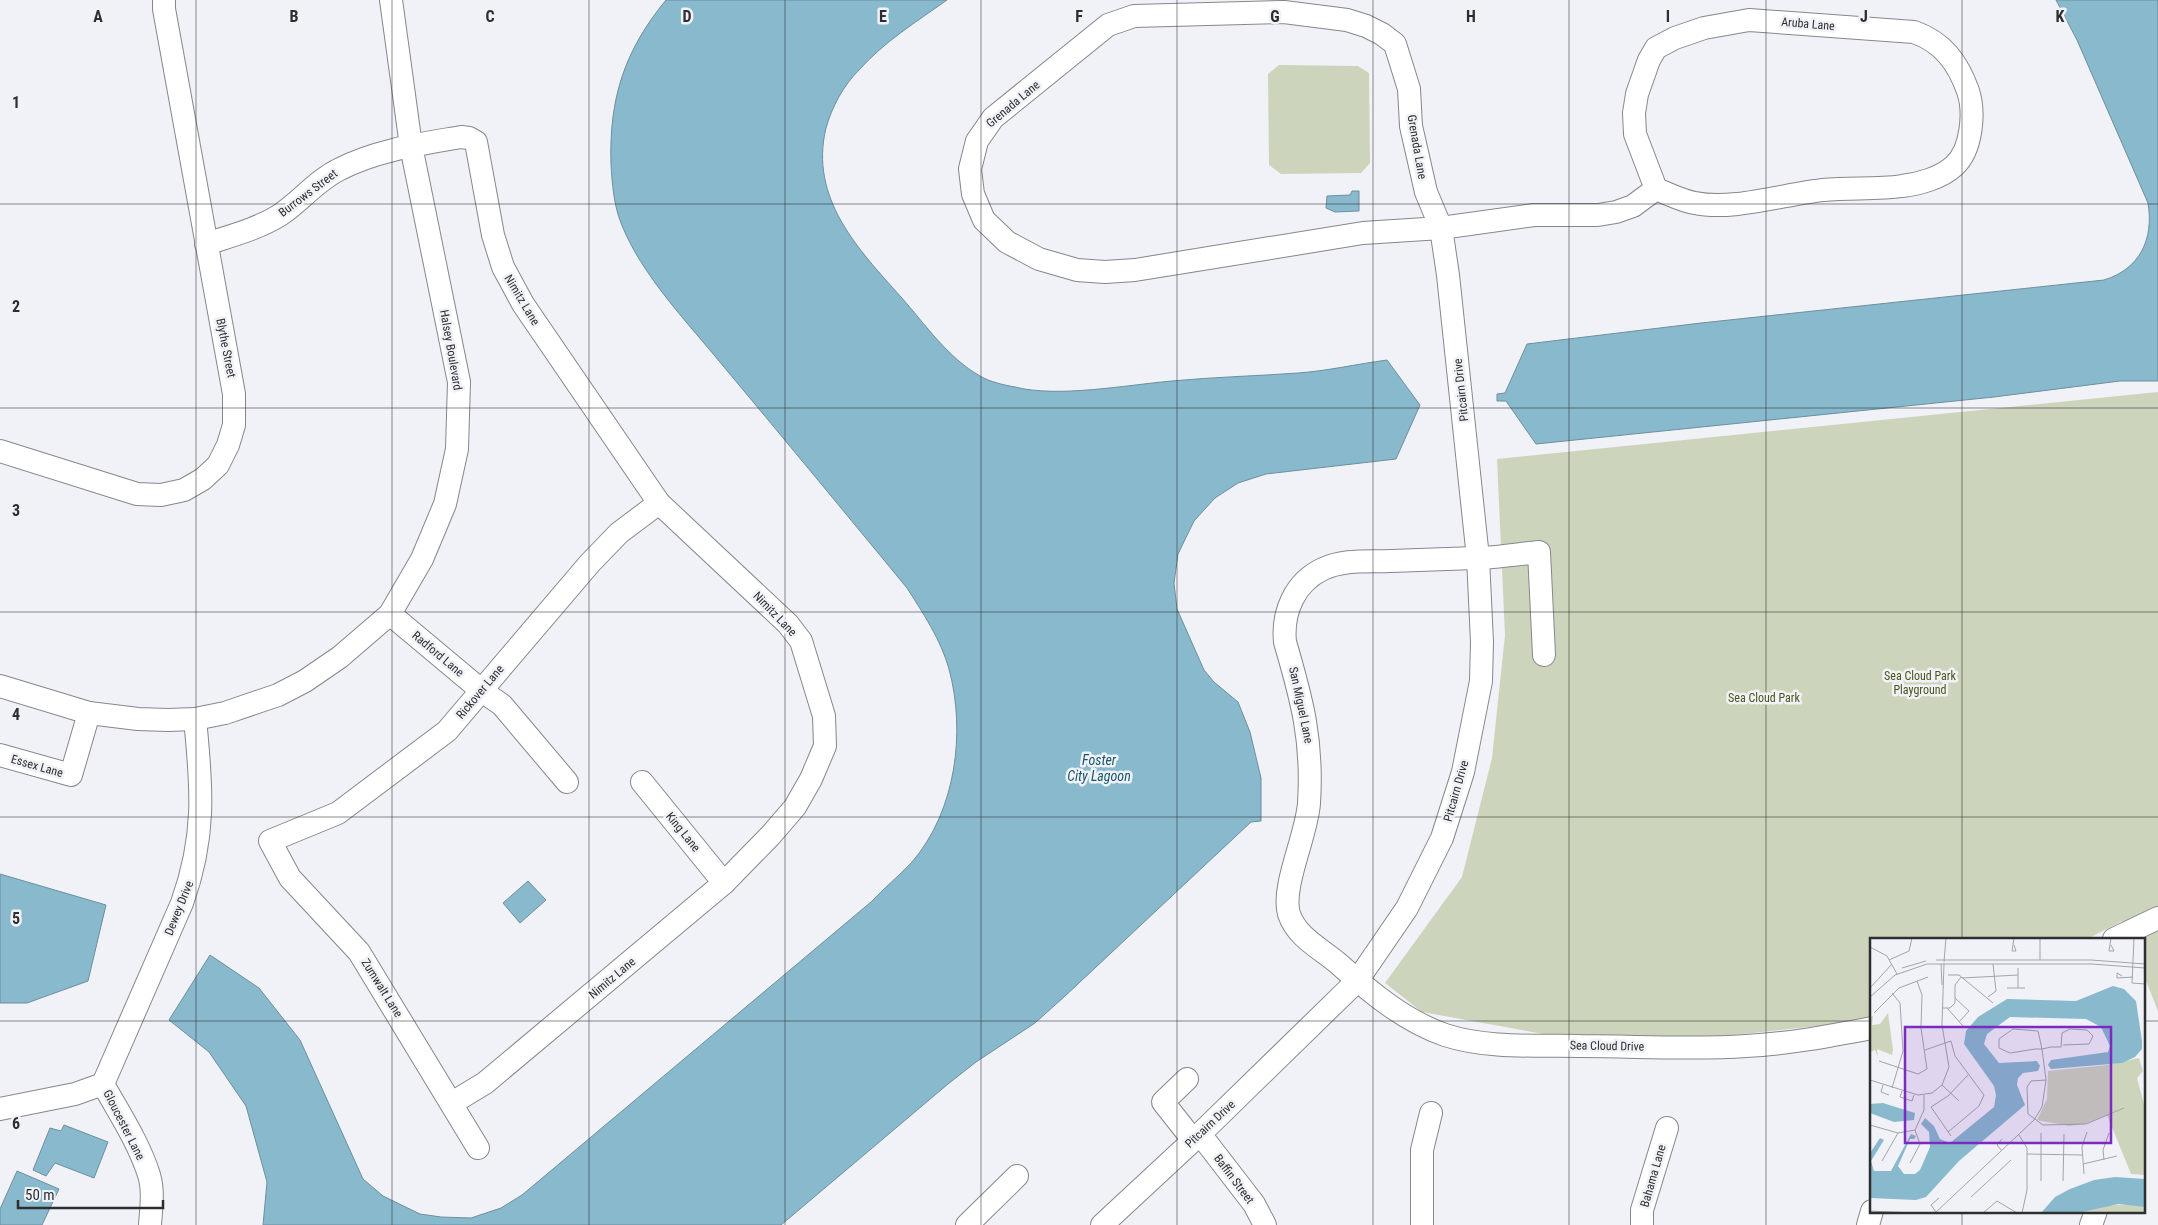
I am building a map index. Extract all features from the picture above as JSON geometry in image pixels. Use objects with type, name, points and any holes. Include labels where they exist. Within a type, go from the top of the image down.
[{"type":"street","name":"Blythe Street","points":[[0,452],[137,494],[161,494],[184,490],[203,479],[218,465],[228,445],[234,424],[234,394],[164,9],[164,0]]},
{"type":"street","name":"Halsey Boulevard","points":[[0,686],[89,714],[138,719],[195,719],[225,714],[250,706],[305,681],[340,657],[390,614],[422,559],[445,504],[457,449],[459,382],[411,146],[391,0]]},
{"type":"street","name":"Grenada Lane","points":[[1284,12],[1327,16],[1366,26],[1382,34],[1395,44],[1409,89],[1411,126],[1426,192],[1441,228],[1363,233],[1135,270],[1104,272],[1077,270],[1039,259],[1007,242],[984,220],[973,194],[970,169],[977,141],[993,118],[1108,25],[1134,16],[1179,14],[1284,12]]},
{"type":"street","name":"Aruba Lane","points":[[1767,20],[1914,32],[1934,41],[1951,56],[1962,75],[1970,99],[1970,127],[1965,151],[1954,166],[1932,179],[1902,186],[1846,188],[1718,205],[1695,203],[1656,189],[1635,134],[1637,94],[1649,60],[1656,48],[1675,38],[1704,28],[1729,22],[1767,20]]},
{"type":"street","name":"Nimitz Lane","points":[[411,146],[462,137],[476,142],[493,234],[503,267],[523,304],[658,502],[788,624],[801,641],[824,716],[825,746],[811,779],[795,807],[770,836],[724,883],[485,1083],[452,1103]]},
{"type":"street","name":"Burrows Street","points":[[206,244],[243,232],[279,215],[309,190],[340,169],[411,146]]},
{"type":"street","points":[[1441,228],[1534,215],[1598,215],[1616,212],[1633,206],[1656,189]]},
{"type":"street","name":"Pitcairn Drive","points":[[1102,1225],[1357,981],[1407,908],[1442,838],[1463,772],[1480,681],[1482,642],[1478,558],[1453,319],[1441,228]]},
{"type":"street","name":"Rickover Lane","points":[[270,841],[338,813],[447,731],[590,563],[619,533],[658,502]]},
{"type":"street","name":"San Miguel Lane","points":[[1357,981],[1303,936],[1296,927],[1289,911],[1287,897],[1308,816],[1311,758],[1304,709],[1285,642],[1286,614],[1292,599],[1305,582],[1324,569],[1337,564],[1478,558],[1539,552],[1544,655]]},
{"type":"street","name":"Radford Lane","points":[[390,614],[482,691],[502,705],[566,782]]},
{"type":"street","name":"Essex Lane","points":[[0,755],[71,775],[89,714]]},
{"type":"street","name":"Dewey Drive","points":[[103,1084],[192,876],[198,852],[201,819],[201,785],[195,719]]},
{"type":"street","name":"King Lane","points":[[642,782],[724,883]]},
{"type":"street","name":"Zumwalt Lane","points":[[270,841],[290,878],[360,952],[478,1148]]},
{"type":"street","points":[[2116,938],[2158,918]]},
{"type":"street","name":"Sea Cloud Drive","points":[[1357,981],[1399,1013],[1429,1028],[1464,1039],[1498,1044],[1745,1046],[1799,1041],[1870,1028]]},
{"type":"street","name":"Baffin Street","points":[[1187,1079],[1163,1102],[1254,1204],[1266,1225]]},
{"type":"street","points":[[0,1109],[34,1104],[75,1094],[103,1084]]},
{"type":"street","name":"Gloucester Lane","points":[[103,1084],[141,1156],[149,1176],[152,1201],[150,1225]]},
{"type":"street","points":[[1422,1225],[1422,1150],[1432,1113]]},
{"type":"street","name":"Bahama Lane","points":[[1642,1225],[1642,1210],[1667,1128]]},
{"type":"street","points":[[967,1225],[1017,1176]]},
{"type":"street","points":[[1868,1225],[1872,1212]]},
{"type":"street","points":[[2091,1225],[2096,1212]]},
{"type":"green space","points":[[1279,65],[1358,66],[1369,73],[1370,163],[1361,173],[1281,174],[1269,165],[1268,74]]},
{"type":"green space","name":"Sea Cloud Park","points":[[2158,392],[2158,1011],[2146,981],[2146,938],[2129,938],[2122,921],[2089,938],[1870,938],[1870,1020],[1725,1036],[1555,1036],[1422,1012],[1385,983],[1462,877],[1492,758],[1505,635],[1497,459]]},
{"type":"water","name":"Foster City Lagoon","points":[[666,0],[947,0],[890,41],[853,76],[843,90],[831,112],[826,128],[823,153],[824,177],[831,200],[841,221],[869,260],[947,350],[968,369],[984,378],[993,382],[1032,390],[1071,391],[1188,380],[1309,372],[1387,360],[1420,405],[1396,459],[1266,474],[1238,483],[1215,498],[1194,521],[1178,554],[1174,583],[1177,609],[1204,670],[1214,682],[1238,702],[1250,732],[1261,778],[1261,821],[1251,822],[1035,1023],[976,1062],[948,1084],[781,1225],[263,1225],[267,1182],[246,1106],[209,1052],[169,1020],[210,955],[259,988],[300,1040],[363,1179],[383,1196],[420,1214],[471,1218],[501,1208],[522,1195],[871,902],[912,862],[927,842],[939,819],[948,795],[953,770],[957,719],[954,693],[946,658],[931,627],[907,588],[653,280],[621,223],[614,194],[611,164],[611,140],[616,97],[622,77],[639,38]]},
{"type":"water","points":[[2056,0],[2158,0],[2158,381],[2120,381],[1994,397],[1536,444],[1506,401],[1497,401],[1497,394],[1505,393],[1527,344],[1701,323],[2104,280],[2127,268],[2142,251],[2146,240],[2149,229],[2148,203],[2077,40]]},
{"type":"water","points":[[1352,191],[1359,191],[1359,211],[1335,212],[1326,208],[1327,196],[1350,195]]},
{"type":"water","points":[[0,874],[106,905],[88,981],[27,1003],[0,1003]]},
{"type":"water","points":[[528,881],[546,900],[520,923],[503,903]]},
{"type":"water","points":[[64,1125],[108,1142],[94,1178],[55,1163],[46,1176],[33,1170],[50,1128],[61,1131]]},
{"type":"water","points":[[17,1171],[59,1189],[42,1225],[0,1225],[0,1209]]},
{"type":"park label","name":"Sea Cloud Park Playground","points":[[1920,683]]}]
